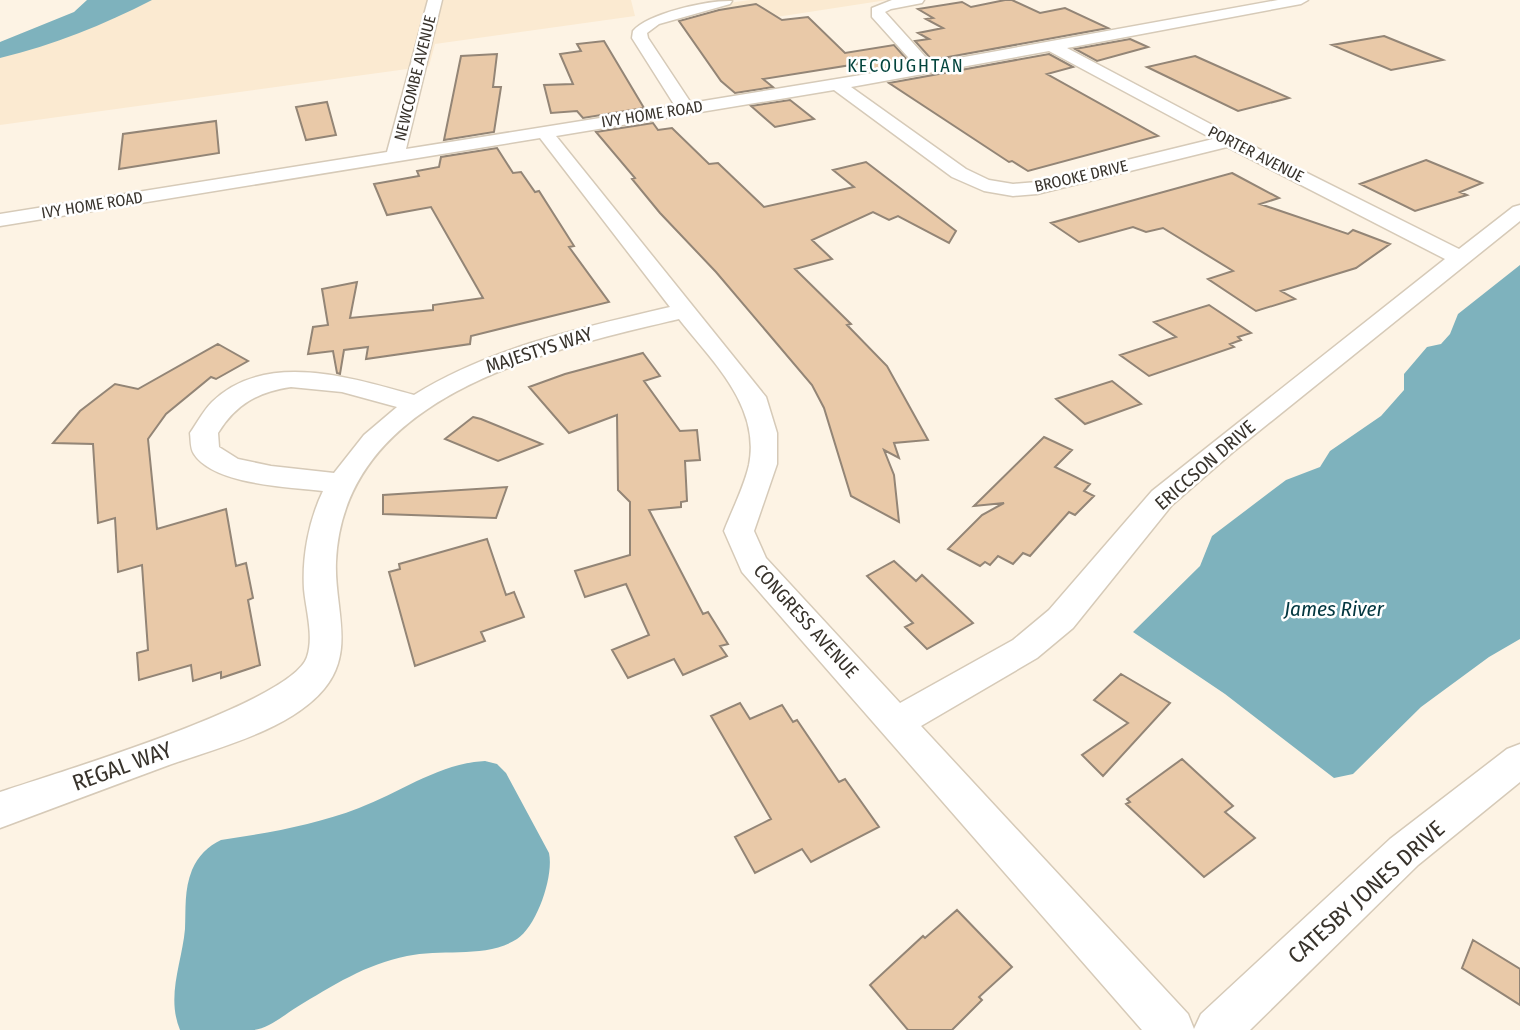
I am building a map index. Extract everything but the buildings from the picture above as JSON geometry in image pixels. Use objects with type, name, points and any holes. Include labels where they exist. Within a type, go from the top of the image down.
[{"type":"street","name":"NEWCOMBE AVENUE","points":[[395,156],[435,0]]},
{"type":"street","points":[[917,0],[887,5],[877,11],[879,17],[926,68]]},
{"type":"street","name":"IVY HOME ROAD","points":[[0,220],[837,85],[1301,0]]},
{"type":"street","points":[[686,109],[640,38],[640,31],[654,21],[725,1]]},
{"type":"street","name":"PORTER AVENUE","points":[[1054,47],[1229,141],[1460,258]]},
{"type":"street","name":"BROOKE DRIVE","points":[[837,85],[959,173],[984,184],[1013,190],[1037,188],[1229,141]]},
{"type":"street","name":"CONGRESS AVENUE","points":[[544,132],[753,397],[763,433],[763,464],[739,531],[753,564],[1172,1030]]},
{"type":"street","name":"ERICCSON DRIVE","points":[[897,722],[1026,649],[1061,619],[1162,498],[1223,446],[1520,211]]},
{"type":"street","name":"MAJESTYS WAY","points":[[244,722],[280,704],[312,678],[326,654],[328,629],[320,586],[321,552],[328,520],[342,483],[382,432],[415,404],[448,383],[505,357],[685,310]]},
{"type":"street","points":[[342,483],[271,476],[229,467],[206,451],[204,433],[222,407],[241,394],[273,383],[309,378],[415,404]]},
{"type":"street","name":"REGAL WAY","points":[[0,810],[244,722]]},
{"type":"street","name":"CATESBY JONES DRIVE","points":[[1217,1030],[1404,852],[1520,760]]},
{"type":"shaded area","points":[[120,0],[631,0],[635,16],[435,44],[429,66],[0,125],[0,49]]},
{"type":"shaded area","points":[[750,0],[887,0],[737,23],[721,4]]},
{"type":"water","points":[[87,0],[152,0],[78,34],[0,58],[0,42],[74,12]]},
{"type":"water","name":"James River","points":[[1520,265],[1520,639],[1489,657],[1421,707],[1353,774],[1334,778],[1225,694],[1133,632],[1200,566],[1212,536],[1286,480],[1320,467],[1330,451],[1381,416],[1404,390],[1404,374],[1427,347],[1441,344],[1450,334],[1458,314]]},
{"type":"water","points":[[485,761],[497,764],[506,773],[549,853],[549,874],[542,900],[524,933],[505,945],[492,949],[421,954],[377,964],[336,984],[260,1029],[180,1030],[174,1005],[189,877],[194,865],[208,848],[221,840],[291,828],[342,814],[452,767]]},
{"type":"district","name":"KECOUGHTAN","points":[[906,66]]}]
